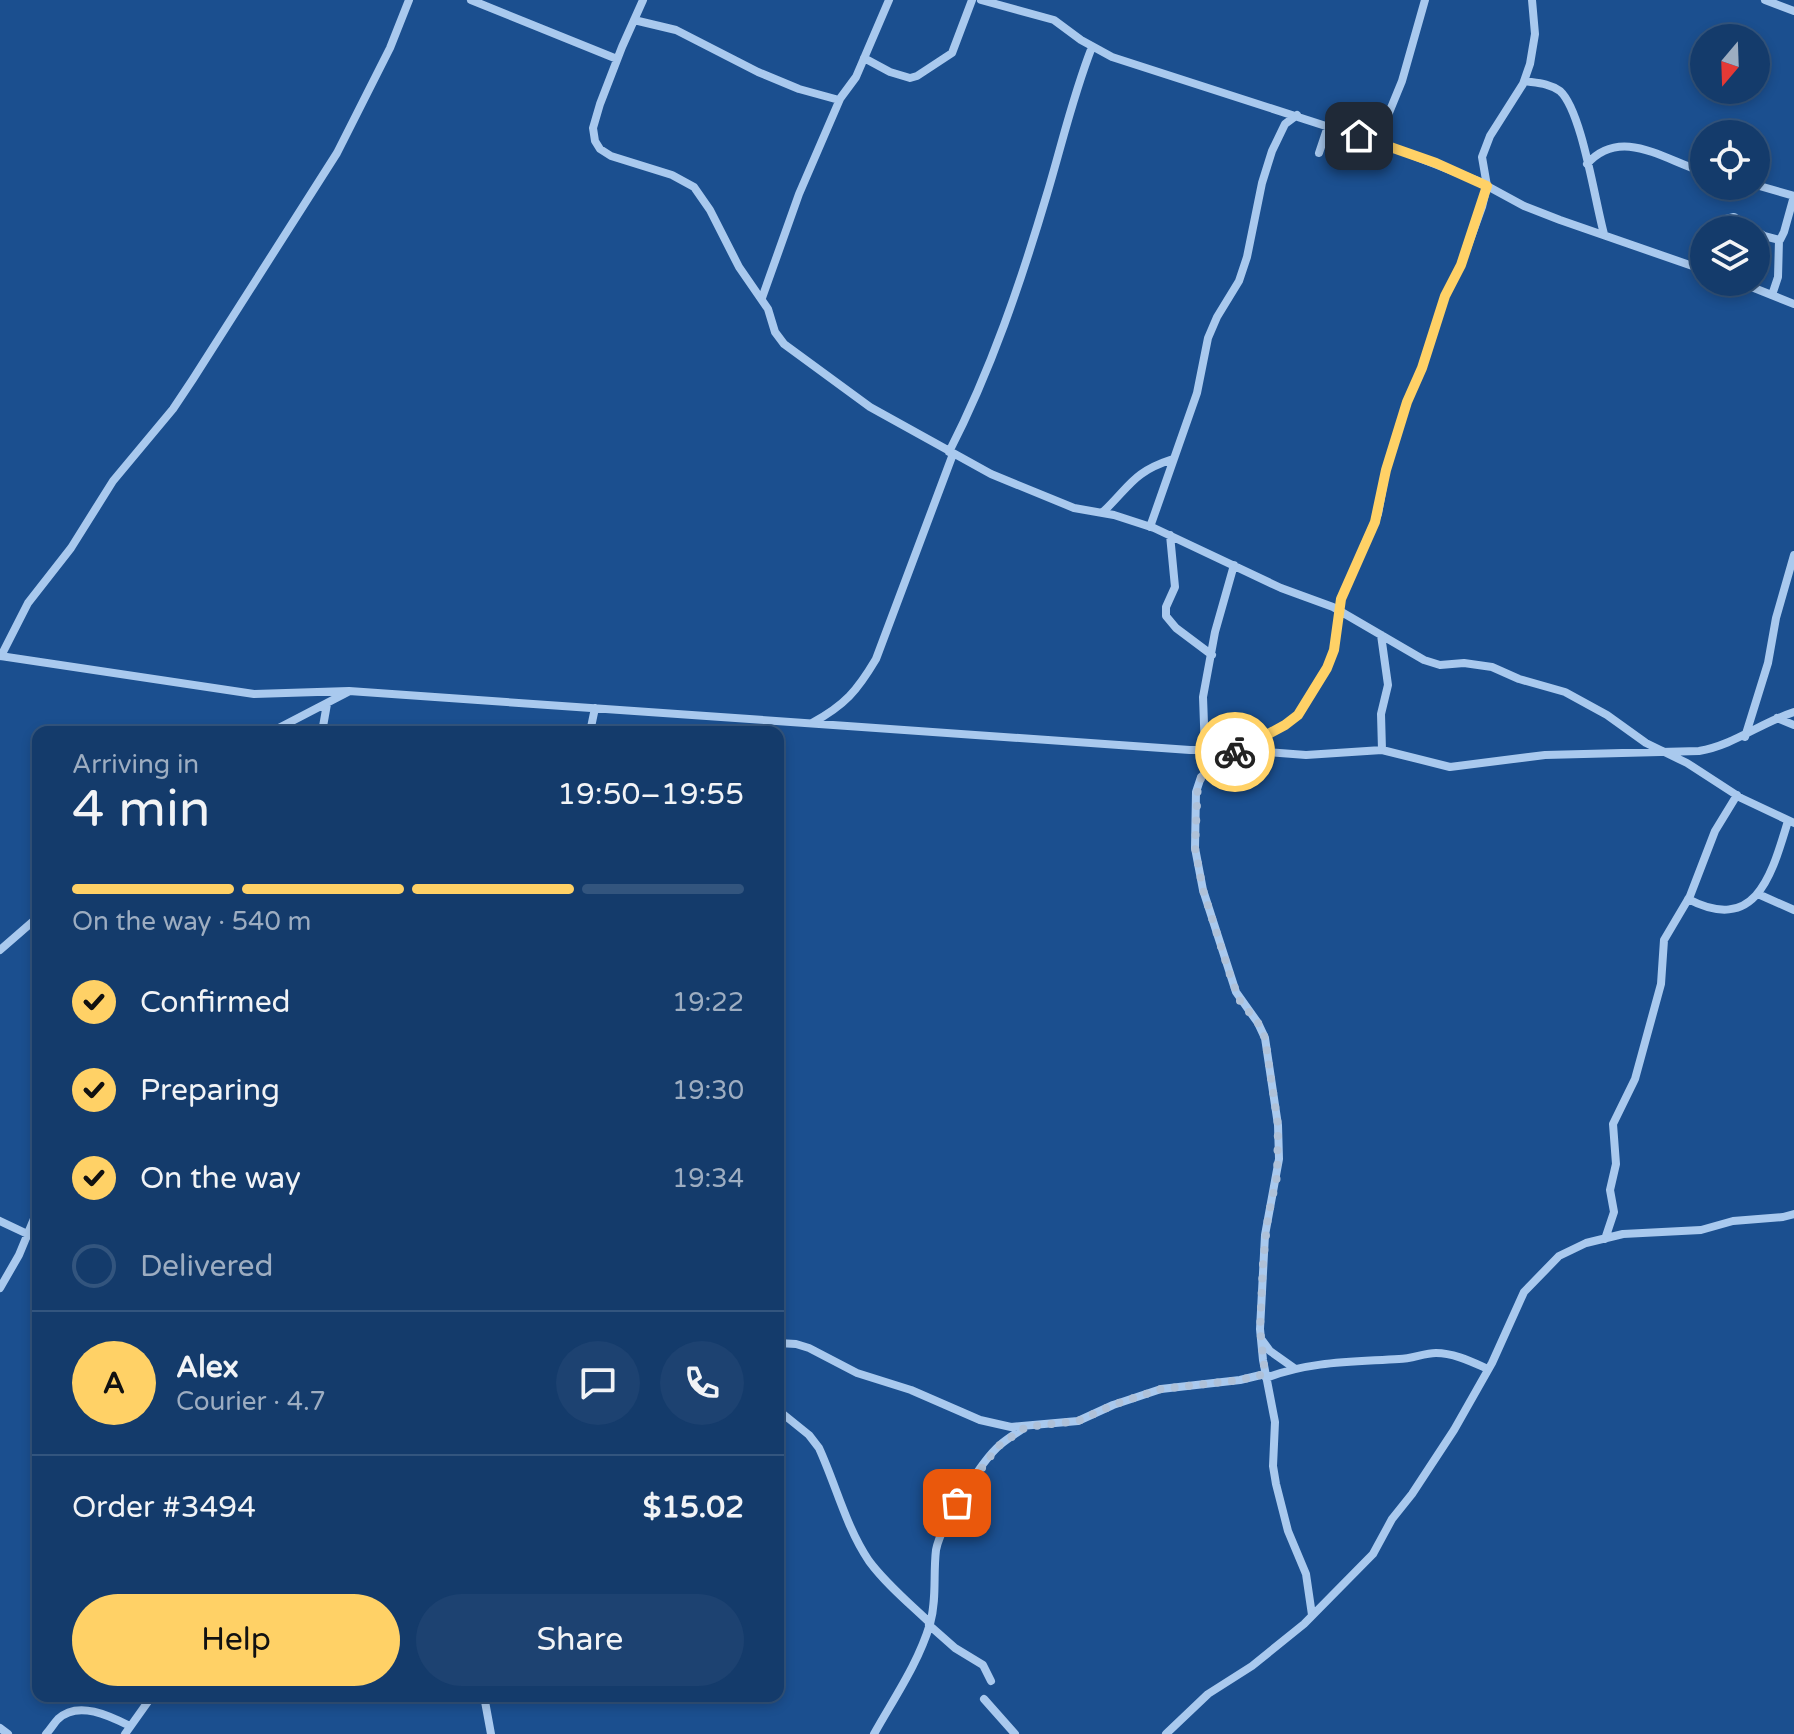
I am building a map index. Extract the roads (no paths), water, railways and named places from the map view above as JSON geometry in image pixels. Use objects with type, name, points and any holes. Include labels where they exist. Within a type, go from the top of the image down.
[{"type":"street","points":[[409,0],[390,48],[337,153],[173,409],[121,471],[71,548],[28,603],[0,656],[53,661],[254,694],[349,691],[1205,751],[1306,755],[1382,750],[1450,767],[1545,755],[1719,748],[1794,712]]},
{"type":"street","points":[[471,0],[617,59]]},
{"type":"street","points":[[643,0],[617,59],[593,128],[595,141],[600,149],[611,156],[672,175],[694,187],[710,210],[739,267],[762,298],[775,332],[784,344],[870,407],[991,474],[1062,503],[1103,512],[1170,535],[1281,588],[1338,609],[1434,664],[1492,667],[1519,679],[1565,692],[1607,715],[1660,751],[1791,822],[1770,874],[1750,902],[1727,911],[1707,908],[1688,899]]},
{"type":"street","points":[[762,298],[790,217],[840,99],[850,89],[889,0]]},
{"type":"street","points":[[864,58],[890,72],[910,78],[917,76],[952,53],[972,0]]},
{"type":"street","points":[[981,0],[1054,20],[1092,47],[1138,66],[1298,115],[1436,163],[1524,206],[1690,265]]},
{"type":"street","points":[[1377,142],[1402,81],[1425,0]]},
{"type":"street","points":[[1312,1615],[1306,1574],[1288,1531],[1276,1484],[1273,1466],[1275,1422],[1261,1340],[1264,1247],[1277,1177],[1278,1125],[1265,1038],[1258,1023],[1240,1001],[1203,890],[1195,848],[1198,782],[1217,763],[1298,715],[1334,650],[1338,609],[1375,522],[1386,470],[1407,402],[1422,368],[1445,296],[1461,265],[1487,186],[1482,157],[1501,116],[1524,81],[1530,64],[1535,34],[1532,0]]},
{"type":"street","points":[[1765,0],[1794,11]]},
{"type":"street","points":[[634,20],[676,30],[758,72],[832,99],[840,99]]},
{"type":"street","points":[[812,723],[846,702],[859,688],[876,659],[951,453],[993,354],[1040,217],[1072,100],[1092,47]]},
{"type":"street","points":[[1524,81],[1542,83],[1563,94],[1577,122],[1604,234]]},
{"type":"street","points":[[1150,527],[1201,380],[1208,338],[1239,281],[1247,257],[1272,151],[1285,124],[1298,115]]},
{"type":"street","points":[[1319,153],[1328,126]]},
{"type":"street","points":[[1587,164],[1604,149],[1624,145],[1690,167]]},
{"type":"street","points":[[1770,189],[1794,196],[1779,240],[1778,277],[1772,295],[1794,304]]},
{"type":"street","points":[[1770,238],[1779,240]]},
{"type":"street","points":[[1103,512],[1135,476],[1153,465],[1173,459]]},
{"type":"street","points":[[1170,535],[1175,587],[1166,607],[1166,616],[1176,628],[1212,655]]},
{"type":"street","points":[[1745,737],[1768,663],[1776,618],[1794,555]]},
{"type":"street","points":[[1205,751],[1203,703],[1215,632],[1234,565]]},
{"type":"street","points":[[1381,635],[1388,685],[1381,714],[1382,750]]},
{"type":"street","points":[[283,726],[349,691]]},
{"type":"street","points":[[323,726],[327,704]]},
{"type":"street","points":[[591,726],[595,708]]},
{"type":"street","points":[[1776,718],[1794,725]]},
{"type":"street","points":[[1605,1239],[1614,1212],[1610,1190],[1616,1164],[1614,1117],[1635,1079],[1661,984],[1664,940],[1688,899],[1715,831],[1737,795]]},
{"type":"street","points":[[1758,894],[1794,910]]},
{"type":"street","points":[[0,950],[32,922]]},
{"type":"street","points":[[1166,1734],[1208,1694],[1252,1666],[1312,1615],[1373,1554],[1392,1519],[1454,1430],[1488,1369],[1524,1292],[1559,1256],[1586,1243],[1623,1234],[1701,1230],[1733,1221],[1794,1214]]},
{"type":"street","points":[[0,1221],[32,1237]]},
{"type":"street","points":[[0,1288],[32,1225]]},
{"type":"street","points":[[1261,1340],[1270,1351],[1294,1368]]},
{"type":"street","points":[[784,1343],[809,1348],[857,1373],[911,1390],[998,1426],[1026,1427],[1078,1421],[1161,1389],[1240,1380],[1350,1360],[1406,1359],[1433,1353],[1448,1354],[1488,1369]]},
{"type":"street","points":[[784,1415],[809,1435],[819,1448],[857,1540],[882,1577],[955,1648],[983,1665],[991,1681]]},
{"type":"street","points":[[874,1734],[903,1685],[930,1624],[937,1546],[942,1529],[997,1447],[1026,1427]]},
{"type":"street","points":[[984,1699],[1015,1734]]},
{"type":"street","points":[[46,1734],[60,1717],[80,1710],[100,1713],[128,1730],[148,1702]]},
{"type":"street","points":[[485,1702],[491,1734]]},
{"type":"street","points":[[0,1728],[8,1734]]}]
